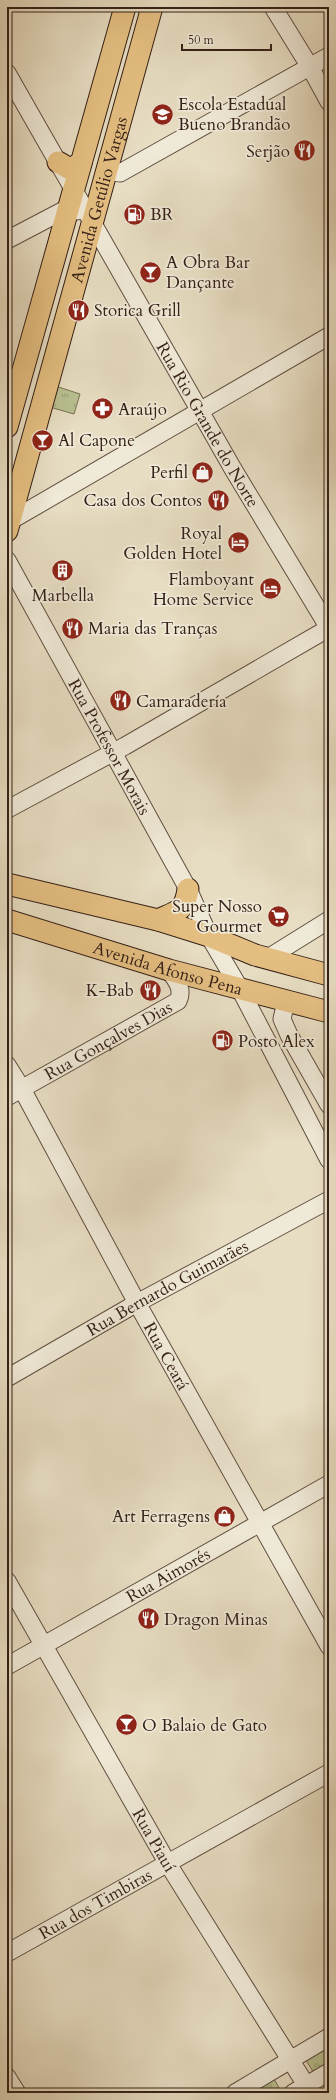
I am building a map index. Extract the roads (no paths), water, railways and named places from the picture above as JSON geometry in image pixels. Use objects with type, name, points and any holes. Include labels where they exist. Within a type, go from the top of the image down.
[{"type":"main road","name":"Avenida Getúlio Vargas","points":[[7,426],[125,7]]},
{"type":"main road","name":"Avenida Getúlio Vargas","points":[[8,524],[152,7]]},
{"type":"main road","points":[[58,162],[70,168],[81,163]]},
{"type":"main road","points":[[7,884],[158,920],[209,936],[255,955],[329,975]]},
{"type":"main road","points":[[158,920],[178,911],[186,902],[188,889]]},
{"type":"main road","name":"Avenida Afonso Pena","points":[[7,920],[169,970],[329,1012]]},
{"type":"street","points":[[273,7],[310,67],[329,102]]},
{"type":"street","points":[[108,166],[114,172],[120,173],[329,56]]},
{"type":"street","name":"Rua Rio Grande do Norte","points":[[7,73],[58,162],[70,198],[93,222],[200,411],[329,628]]},
{"type":"street","points":[[7,240],[70,198]]},
{"type":"street","points":[[8,524],[329,336]]},
{"type":"street","name":"Rua Professor Morais","points":[[7,560],[188,889],[209,936],[240,989],[268,1047],[329,1160]]},
{"type":"street","points":[[8,809],[112,752],[329,628]]},
{"type":"street","points":[[268,958],[329,920]]},
{"type":"street","name":"Rua Gonçalves Dias","points":[[7,1097],[172,1006],[178,1001],[181,995],[180,986],[169,970]]},
{"type":"street","points":[[291,1001],[284,1010],[282,1019],[289,1035],[329,1105]]},
{"type":"street","points":[[268,1047],[289,1035]]},
{"type":"street","name":"Rua Ceará","points":[[7,1066],[22,1089],[137,1303],[329,1646]]},
{"type":"street","name":"Rua Bernardo Guimarães","points":[[7,1378],[137,1303],[329,1200]]},
{"type":"street","name":"Rua Aimorés","points":[[7,1666],[329,1484]]},
{"type":"street","name":"Rua Piauí","points":[[7,1582],[168,1864],[290,2059],[304,2090]]},
{"type":"street","name":"Rua dos Timbiras","points":[[7,1953],[329,1773]]},
{"type":"street","points":[[235,2093],[329,2037]]},
{"type":"street","points":[[304,2090],[329,2072]]},
{"type":"street","points":[[7,2078],[17,2093]]},
{"type":"place","name":"Escola Estadual Bueno Brandão","points":[[162,114]]},
{"type":"place","name":"Serjão","points":[[305,151]]},
{"type":"place","name":"BR","points":[[135,214]]},
{"type":"place","name":"A Obra Bar Dançante","points":[[150,272]]},
{"type":"place","name":"Storica Grill","points":[[79,310]]},
{"type":"place","name":"Araújo","points":[[103,409]]},
{"type":"place","name":"Al Capone","points":[[43,440]]},
{"type":"place","name":"Perfil","points":[[203,472]]},
{"type":"place","name":"Casa dos Contos","points":[[218,500]]},
{"type":"place","name":"Royal Golden Hotel","points":[[238,543]]},
{"type":"place","name":"Marbella","points":[[63,571]]},
{"type":"place","name":"Flamboyant Home Service","points":[[270,589]]},
{"type":"place","name":"Maria das Tranças","points":[[72,628]]},
{"type":"place","name":"Camaradería","points":[[121,701]]},
{"type":"place","name":"Super Nosso Gourmet","points":[[278,916]]},
{"type":"place","name":"K-Bab","points":[[150,990]]},
{"type":"place","name":"Posto Alex","points":[[222,1041]]},
{"type":"place","name":"Art Ferragens","points":[[225,1516]]},
{"type":"place","name":"Dragon Minas","points":[[149,1619]]},
{"type":"place","name":"O Balaio de Gato","points":[[126,1725]]}]
